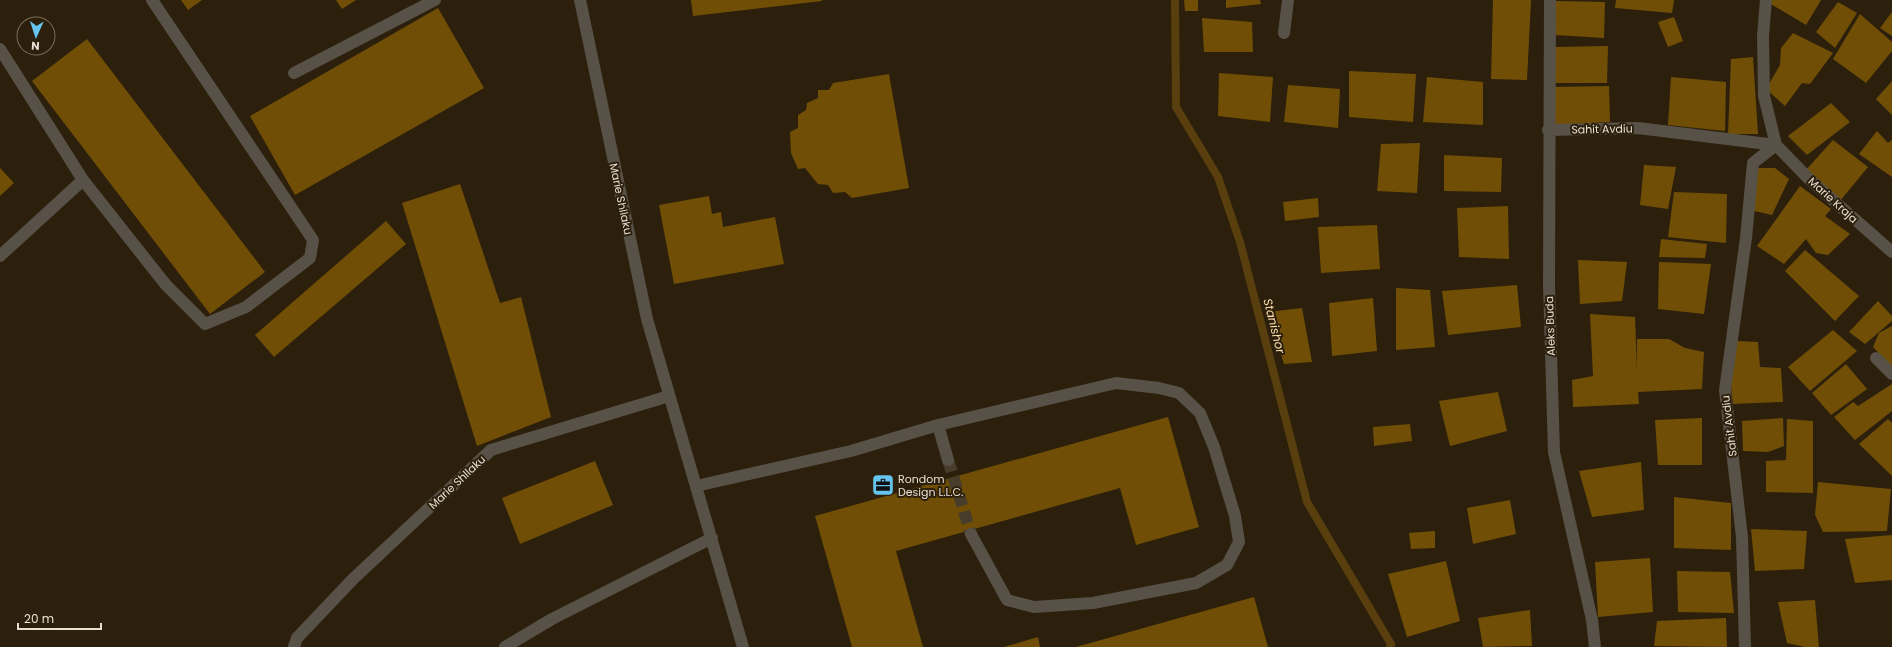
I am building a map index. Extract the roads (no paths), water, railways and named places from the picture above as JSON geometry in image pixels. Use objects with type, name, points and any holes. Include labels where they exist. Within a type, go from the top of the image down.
[{"type":"street","points":[[0,49],[83,180],[166,285],[205,324],[246,307],[310,258],[313,240],[152,0]]},
{"type":"street","points":[[294,73],[435,0]]},
{"type":"street","name":"Marie Shllaku","points":[[580,0],[647,319],[743,647]]},
{"type":"street","points":[[1284,33],[1288,0]]},
{"type":"street","name":"Aleks Buda","points":[[1550,0],[1548,130],[1549,285],[1554,452],[1592,620],[1595,647]]},
{"type":"street","points":[[1766,0],[1763,36],[1764,96],[1776,145]]},
{"type":"street","name":"Sahit Avdiu","points":[[1548,130],[1638,128],[1776,145]]},
{"type":"street","name":"Sahit Avdiu","points":[[1745,647],[1742,537],[1725,390],[1746,238],[1752,163],[1776,145]]},
{"type":"street","name":"Marie Kraja","points":[[1776,145],[1808,178],[1892,252]]},
{"type":"street","points":[[0,256],[83,180]]},
{"type":"street","points":[[1876,358],[1892,374]]},
{"type":"street","points":[[696,486],[851,451],[938,424],[1116,383],[1159,388],[1179,393],[1200,413],[1227,487],[1235,516],[1239,542],[1227,566],[1196,583],[1093,603],[1034,607],[1007,600],[971,534]]},
{"type":"street","name":"Marie Shllaku","points":[[294,647],[297,638],[353,579],[491,450],[669,396]]},
{"type":"street","points":[[938,424],[948,460]]},
{"type":"street","points":[[505,647],[552,619],[712,538]]},
{"type":"waterway","name":"Stanishor","points":[[1175,0],[1176,107],[1218,177],[1240,242],[1307,502],[1391,644],[1390,647]]},
{"type":"tunnel","points":[[948,460],[971,534]]},
{"type":"place","name":"Rondom Design L.L.C.","points":[[883,485]]}]
